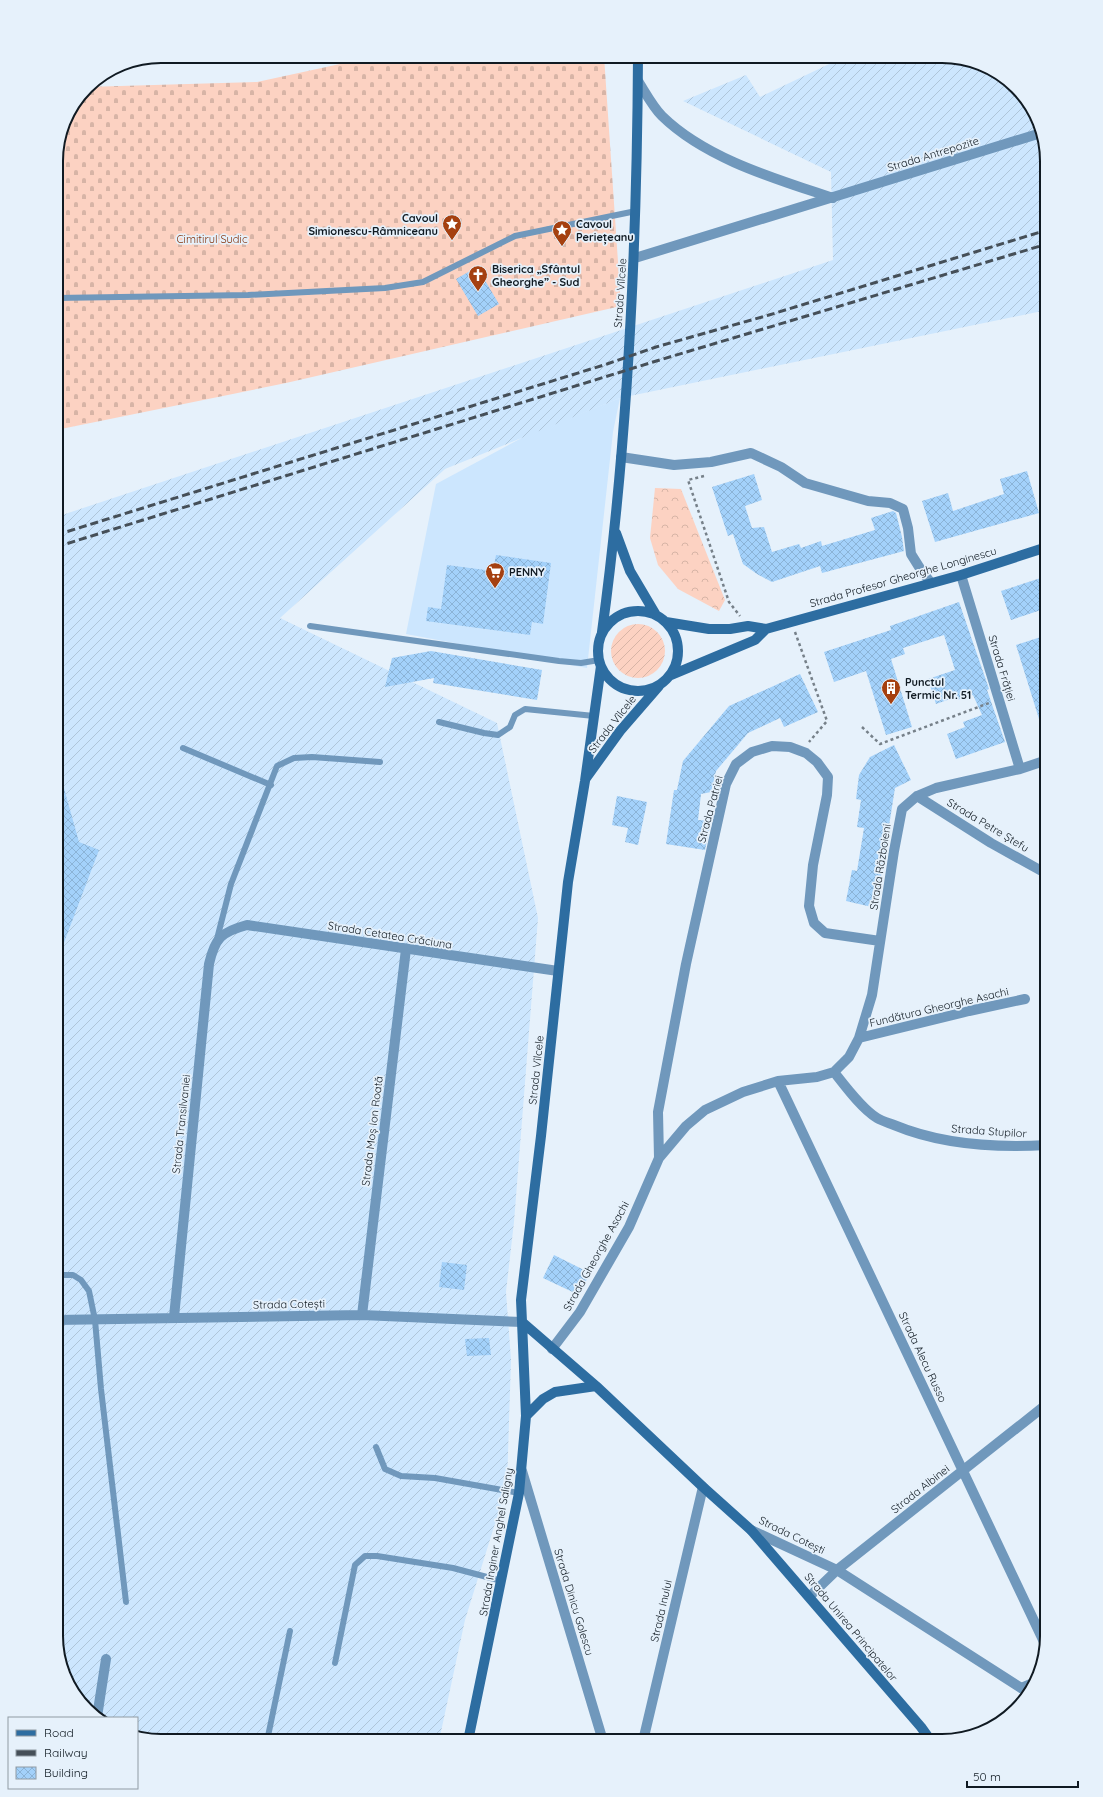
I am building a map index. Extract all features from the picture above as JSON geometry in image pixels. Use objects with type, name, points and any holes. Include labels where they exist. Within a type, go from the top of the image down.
[{"type":"main road","name":"Strada Vîlcele","points":[[602,632],[615,531],[634,258],[638,63]]},
{"type":"main road","name":"Strada Vîlcele","points":[[615,531],[630,571],[656,615]]},
{"type":"main road","name":"Strada Profesor Gheorghe Longinescu","points":[[666,622],[709,629],[730,629],[748,626],[766,629],[931,583],[1040,549]]},
{"type":"main road","points":[[632,611],[644,611],[656,615],[666,622],[673,632],[677,643],[678,655],[675,666],[669,676],[660,684],[650,689],[638,691],[627,689],[616,684],[607,676],[600,663],[598,650],[602,632],[610,622],[620,615],[632,611]]},
{"type":"main road","name":"Strada Profesor Gheorghe Longinescu","points":[[669,676],[755,640],[766,629]]},
{"type":"main road","name":"Strada Vîlcele","points":[[522,1322],[521,1300],[541,1136],[568,882],[585,781],[600,663]]},
{"type":"main road","name":"Strada Vîlcele","points":[[585,781],[620,731],[660,684]]},
{"type":"main road","points":[[522,1322],[552,1349]]},
{"type":"main road","name":"Strada Inginer Anghel Saligny","points":[[469,1734],[502,1581],[522,1471],[526,1416],[522,1322]]},
{"type":"main road","name":"Strada Cotești","points":[[552,1349],[596,1386],[751,1530]]},
{"type":"main road","points":[[526,1416],[543,1399],[555,1392],[596,1386]]},
{"type":"main road","name":"Strada Unirea Principatelor","points":[[751,1530],[810,1596],[926,1734]]},
{"type":"street","points":[[638,81],[662,116],[695,142],[731,160],[787,183],[833,198]]},
{"type":"street","name":"Strada Antrepozite","points":[[634,258],[1036,134]]},
{"type":"street","points":[[621,457],[674,465],[711,462],[752,453],[781,467],[805,483],[868,500],[890,503],[904,509],[911,554],[931,583]]},
{"type":"street","name":"Strada Frăției","points":[[961,574],[1020,768]]},
{"type":"street","name":"Strada Patriei","points":[[659,1158],[658,1112],[686,964],[726,784],[736,764],[752,752],[772,746],[790,747],[801,751],[817,762],[828,777],[827,795],[813,865],[809,906],[814,923],[825,933],[880,941]]},
{"type":"street","name":"Strada Războieni","points":[[834,1072],[850,1057],[859,1038],[872,995],[894,851],[902,809],[917,796],[936,788],[1040,762]]},
{"type":"street","name":"Strada Petre Ștefu","points":[[917,796],[991,843],[1040,870]]},
{"type":"street","name":"Strada Cetatea Crăciuna","points":[[219,939],[231,929],[247,925],[558,972]]},
{"type":"street","name":"Strada Transilvaniei","points":[[174,1317],[209,964],[213,947],[219,939]]},
{"type":"street","name":"Strada Moș Ion Roată","points":[[362,1315],[406,949]]},
{"type":"street","name":"Fundătura Gheorghe Asachi","points":[[859,1038],[969,1011],[1026,999]]},
{"type":"street","name":"Strada Gheorghe Asachi","points":[[552,1349],[580,1312],[628,1227],[659,1158],[686,1126],[705,1110],[743,1092],[778,1081],[817,1077],[834,1072]]},
{"type":"street","name":"Strada Stupilor","points":[[834,1072],[852,1094],[877,1118],[907,1130],[957,1142],[1020,1147],[1040,1146]]},
{"type":"street","name":"Strada Alecu Russo","points":[[778,1081],[1040,1633]]},
{"type":"street","name":"Strada Cotești","points":[[63,1320],[362,1315],[522,1322]]},
{"type":"street","name":"Strada Albinei","points":[[810,1596],[837,1570],[1040,1410]]},
{"type":"street","name":"Strada Dinicu Golescu","points":[[522,1471],[601,1734]]},
{"type":"street","name":"Strada Inului","points":[[646,1734],[703,1487]]},
{"type":"street","name":"Strada Cotești","points":[[751,1530],[837,1570],[1024,1689]]},
{"type":"street","points":[[98,1711],[106,1659]]},
{"type":"lane","points":[[63,298],[248,295],[385,288],[423,282],[515,236],[636,211]]},
{"type":"lane","points":[[310,626],[581,664],[600,663]]},
{"type":"lane","points":[[439,722],[498,735],[510,727],[515,715],[525,709],[594,716]]},
{"type":"lane","points":[[183,748],[271,786]]},
{"type":"lane","points":[[219,939],[231,884],[271,786],[277,766],[294,758],[312,757],[380,762]]},
{"type":"lane","points":[[63,1275],[73,1275],[81,1280],[89,1291],[96,1320],[102,1390],[126,1602]]},
{"type":"lane","points":[[376,1447],[385,1469],[401,1476],[435,1478],[519,1493]]},
{"type":"lane","points":[[335,1663],[355,1565],[365,1556],[377,1556],[453,1568],[502,1581]]},
{"type":"lane","points":[[268,1734],[290,1631]]},
{"type":"path","points":[[710,474],[688,480],[728,602],[748,626]]},
{"type":"path","points":[[791,622],[827,721],[801,751]]},
{"type":"path","points":[[862,727],[880,744],[999,699]]},
{"type":"shaded area","points":[[831,63],[949,63],[974,68],[997,79],[1016,96],[1024,106],[1035,129],[1038,142],[1040,154],[1040,311],[620,398],[445,469],[280,618],[497,723],[538,918],[514,1222],[506,1292],[511,1360],[507,1485],[465,1620],[441,1734],[154,1734],[138,1731],[138,1717],[105,1717],[87,1701],[79,1691],[68,1668],[63,1643],[63,515],[833,260],[831,172],[683,101],[746,75],[760,97]]},
{"type":"shaded area","points":[[620,398],[613,432],[587,668],[406,634],[436,484],[529,434]]},
{"type":"green space","name":"Cimitirul Sudic","points":[[345,63],[604,63],[621,306],[286,383],[63,429],[63,154],[66,135],[70,123],[79,106],[97,87],[257,82]]},
{"type":"green space","points":[[655,488],[681,489],[725,600],[719,611],[678,589],[658,565],[650,538]]},
{"type":"green space","points":[[633,624],[643,624],[657,632],[663,641],[665,651],[663,661],[657,670],[643,678],[633,678],[623,673],[616,666],[611,656],[611,646],[616,636],[623,629]]},
{"type":"building","name":"Biserica „Sfântul Gheorghe” - Sud","points":[[477,267],[499,304],[478,316],[456,279]]},
{"type":"building","points":[[1027,471],[1039,513],[935,542],[922,501],[948,493],[953,511],[1004,494],[1000,479]]},
{"type":"building","points":[[754,474],[762,500],[745,506],[752,528],[764,527],[772,552],[799,544],[801,548],[821,541],[822,546],[875,530],[871,518],[893,511],[896,513],[904,551],[822,573],[820,566],[772,582],[743,564],[733,534],[728,536],[712,487]]},
{"type":"building","name":"PENNY","points":[[496,555],[551,563],[543,624],[532,622],[530,635],[426,621],[428,607],[441,609],[447,565],[493,571]]},
{"type":"building","points":[[1040,578],[1040,610],[1011,620],[1001,591]]},
{"type":"building","points":[[959,602],[989,689],[987,690],[1005,742],[956,759],[947,734],[965,727],[963,722],[982,715],[973,695],[957,700],[956,697],[936,704],[928,679],[955,670],[944,635],[903,648],[905,654],[891,659],[912,727],[886,735],[866,671],[834,682],[824,652],[891,630],[890,626]]},
{"type":"building","points":[[1040,637],[1040,722],[1016,645]]},
{"type":"building","points":[[431,651],[542,670],[537,700],[433,683],[434,678],[385,687],[392,658]]},
{"type":"building","points":[[800,674],[818,712],[784,727],[780,718],[748,733],[716,771],[711,792],[701,794],[698,820],[711,821],[705,850],[666,844],[674,790],[677,790],[683,761],[729,706]]},
{"type":"building","points":[[894,745],[911,780],[895,788],[876,908],[846,901],[852,870],[857,871],[864,828],[857,827],[861,800],[856,799],[859,775],[870,757]]},
{"type":"building","points":[[63,785],[79,842],[99,850],[63,945]]},
{"type":"building","points":[[617,796],[647,802],[638,845],[625,842],[628,828],[612,825]]},
{"type":"building","points":[[554,1255],[590,1273],[579,1295],[543,1278]]},
{"type":"building","points":[[442,1262],[467,1265],[464,1290],[439,1287]]},
{"type":"building","points":[[489,1338],[491,1355],[467,1356],[465,1339]]},
{"type":"railway","points":[[63,533],[607,364],[656,347],[769,315],[1040,232]]},
{"type":"railway","points":[[63,545],[653,362],[1040,246]]},
{"type":"place","name":"Cavoul Simionescu-Râmniceanu","points":[[452,241]]},
{"type":"place","name":"Cavoul Periețeanu","points":[[562,247]]},
{"type":"place","name":"Biserica „Sfântul Gheorghe” - Sud","points":[[478,292]]},
{"type":"place","name":"PENNY","points":[[495,589]]},
{"type":"place","name":"Punctul Termic Nr. 51","points":[[891,705]]}]
